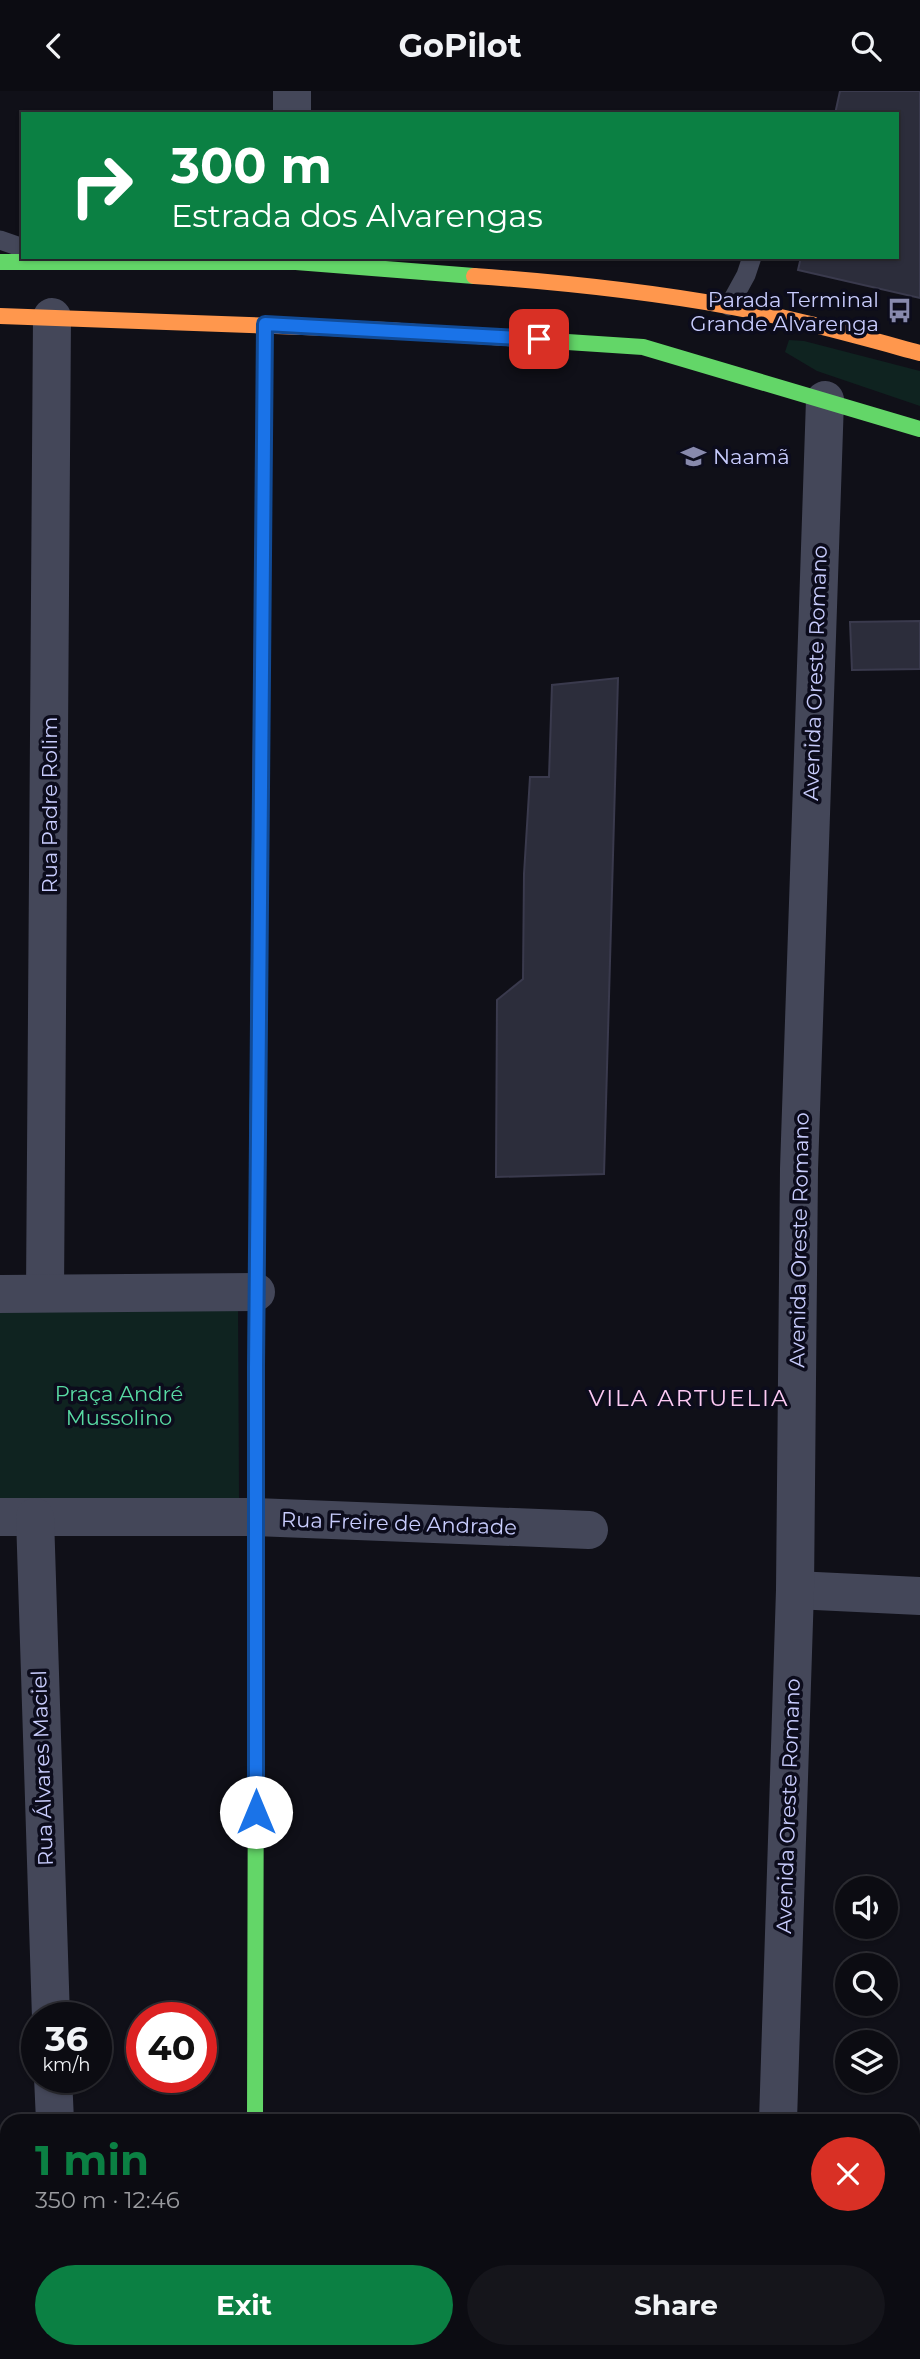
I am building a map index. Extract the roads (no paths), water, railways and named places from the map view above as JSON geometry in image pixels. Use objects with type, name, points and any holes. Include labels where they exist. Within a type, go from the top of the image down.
[{"type":"main road","points":[[0,262],[296,260],[571,283],[729,306],[920,353]]},
{"type":"main road","points":[[710,322],[729,306]]},
{"type":"main road","points":[[0,316],[265,324],[470,334],[643,347],[920,429]]},
{"type":"main road","points":[[255,2114],[255,1517],[265,324]]},
{"type":"main road","points":[[643,347],[675,341]]},
{"type":"street","points":[[292,91],[292,112]]},
{"type":"street","name":"Rua Padre Rolim","points":[[45,1293],[52,317]]},
{"type":"street","name":"Avenida Oreste Romano","points":[[778,2114],[795,1590],[799,1169],[825,400]]},
{"type":"street","points":[[0,1294],[257,1292]]},
{"type":"street","name":"Rua Freire de Andrade","points":[[18,1517],[255,1517],[589,1531]]},
{"type":"street","name":"Rua Álvares Maciel","points":[[18,1517],[50,2002]]},
{"type":"street","points":[[795,1590],[920,1596]]},
{"type":"street","points":[[54,2093],[55,2114]]},
{"type":"lane","points":[[0,240],[21,247]]},
{"type":"lane","points":[[729,306],[751,259]]},
{"type":"place","name":"Parada Terminal Grande Alvarenga","points":[[899,311]]},
{"type":"place","name":"Naamã","points":[[693,456]]},
{"type":"district","name":"VILA ARTUELIA","points":[[689,1398]]},
{"type":"park label","name":"Praça André Mussolino","points":[[119,1405]]}]
